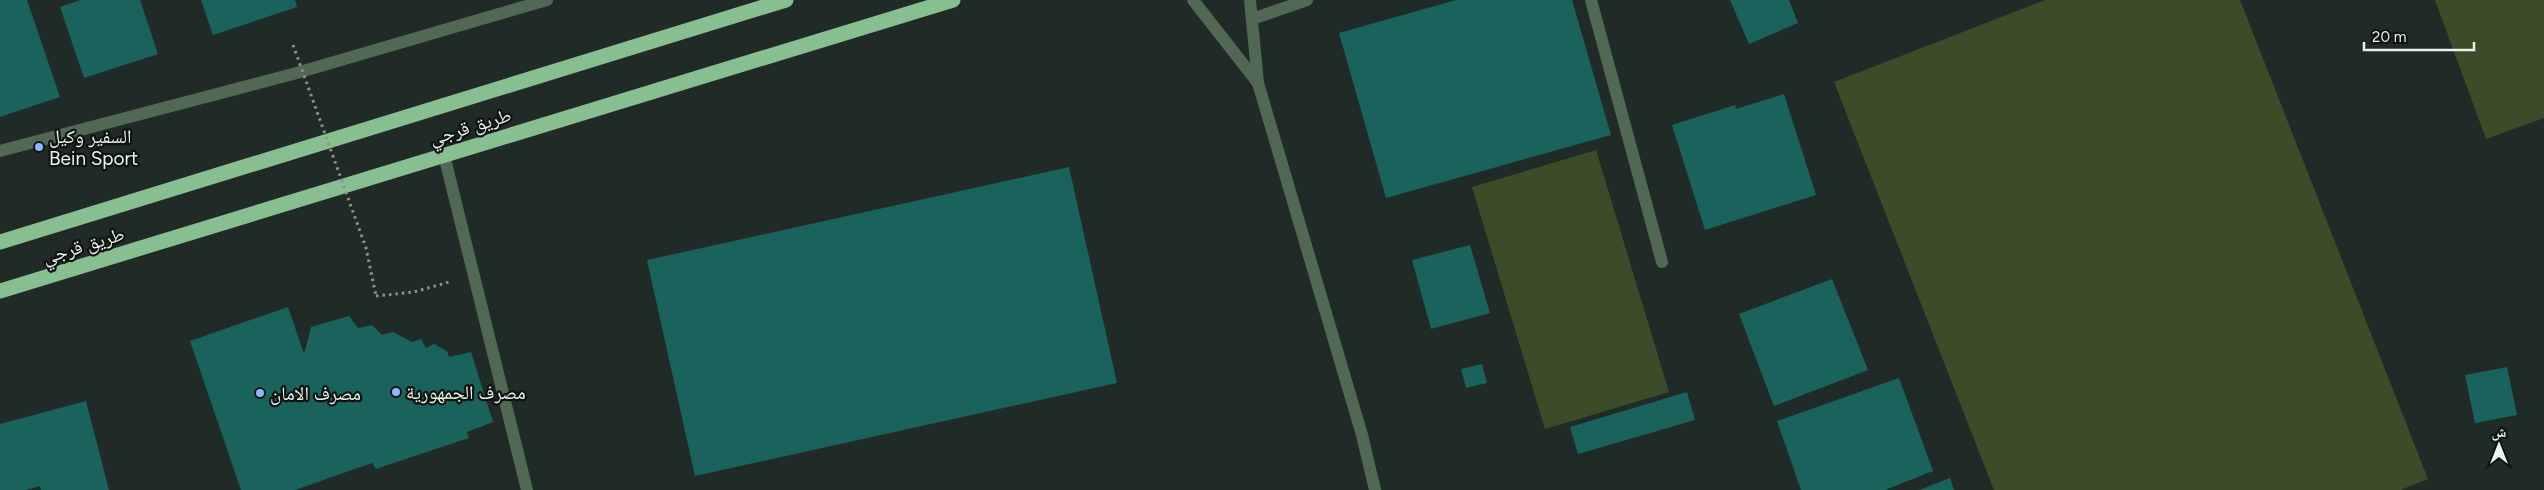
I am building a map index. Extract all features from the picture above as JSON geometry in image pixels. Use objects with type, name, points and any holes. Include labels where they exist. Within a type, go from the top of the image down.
[{"type":"highway","name":"طريق قرجي","points":[[0,241],[786,0]]},
{"type":"highway","name":"طريق قرجي","points":[[0,291],[953,0]]},
{"type":"street","points":[[0,151],[293,74],[547,0]]},
{"type":"street","points":[[1193,0],[1258,83]]},
{"type":"street","points":[[1250,0],[1258,83],[1362,435],[1375,490]]},
{"type":"street","points":[[1252,19],[1306,0]]},
{"type":"street","points":[[1591,0],[1662,262]]},
{"type":"street","points":[[444,155],[527,490]]},
{"type":"path","points":[[293,45],[366,248],[376,296],[414,292],[474,275]]},
{"type":"green space","points":[[2045,0],[2240,0],[2428,479],[2400,490],[1994,490],[1834,82]]},
{"type":"green space","points":[[2435,0],[2544,0],[2544,118],[2486,139]]},
{"type":"green space","points":[[1596,150],[1669,392],[1545,429],[1472,187]]},
{"type":"building","points":[[0,0],[27,0],[60,97],[0,117]]},
{"type":"building","points":[[80,0],[140,0],[158,54],[84,78],[60,7]]},
{"type":"building","points":[[201,0],[295,0],[297,7],[213,35]]},
{"type":"building","points":[[1456,0],[1572,0],[1611,135],[1386,198],[1339,33]]},
{"type":"building","points":[[1730,0],[1789,0],[1798,23],[1749,44]]},
{"type":"building","points":[[1784,94],[1816,195],[1705,230],[1672,125],[1735,105],[1736,109]]},
{"type":"building","points":[[1069,167],[1117,383],[695,476],[647,260]]},
{"type":"building","points":[[1470,245],[1490,313],[1431,329],[1412,260]]},
{"type":"building","points":[[1832,279],[1868,370],[1774,406],[1739,314]]},
{"type":"building","points":[[288,307],[304,354],[311,327],[349,316],[358,328],[372,325],[382,335],[393,332],[412,342],[421,339],[426,348],[434,344],[447,351],[449,357],[471,352],[493,422],[467,432],[469,438],[376,469],[372,463],[295,490],[241,490],[190,341]]},
{"type":"building","points":[[1482,364],[1487,383],[1466,388],[1461,369]]},
{"type":"building","points":[[2507,367],[2517,415],[2475,423],[2465,375]]},
{"type":"building","points":[[1899,378],[1933,471],[1885,490],[1801,490],[1777,421]]},
{"type":"building","points":[[1687,392],[1695,420],[1578,454],[1570,427]]},
{"type":"building","points":[[86,401],[109,490],[41,490],[40,486],[26,490],[0,490],[0,424]]},
{"type":"building","points":[[1950,478],[1954,490],[1919,490]]},
{"type":"place","name":"السفير وكيل Bein Sport","points":[[39,147]]},
{"type":"place","name":"مصرف الجمهورية","points":[[396,392]]},
{"type":"place","name":"مصرف الامان","points":[[260,393]]}]
